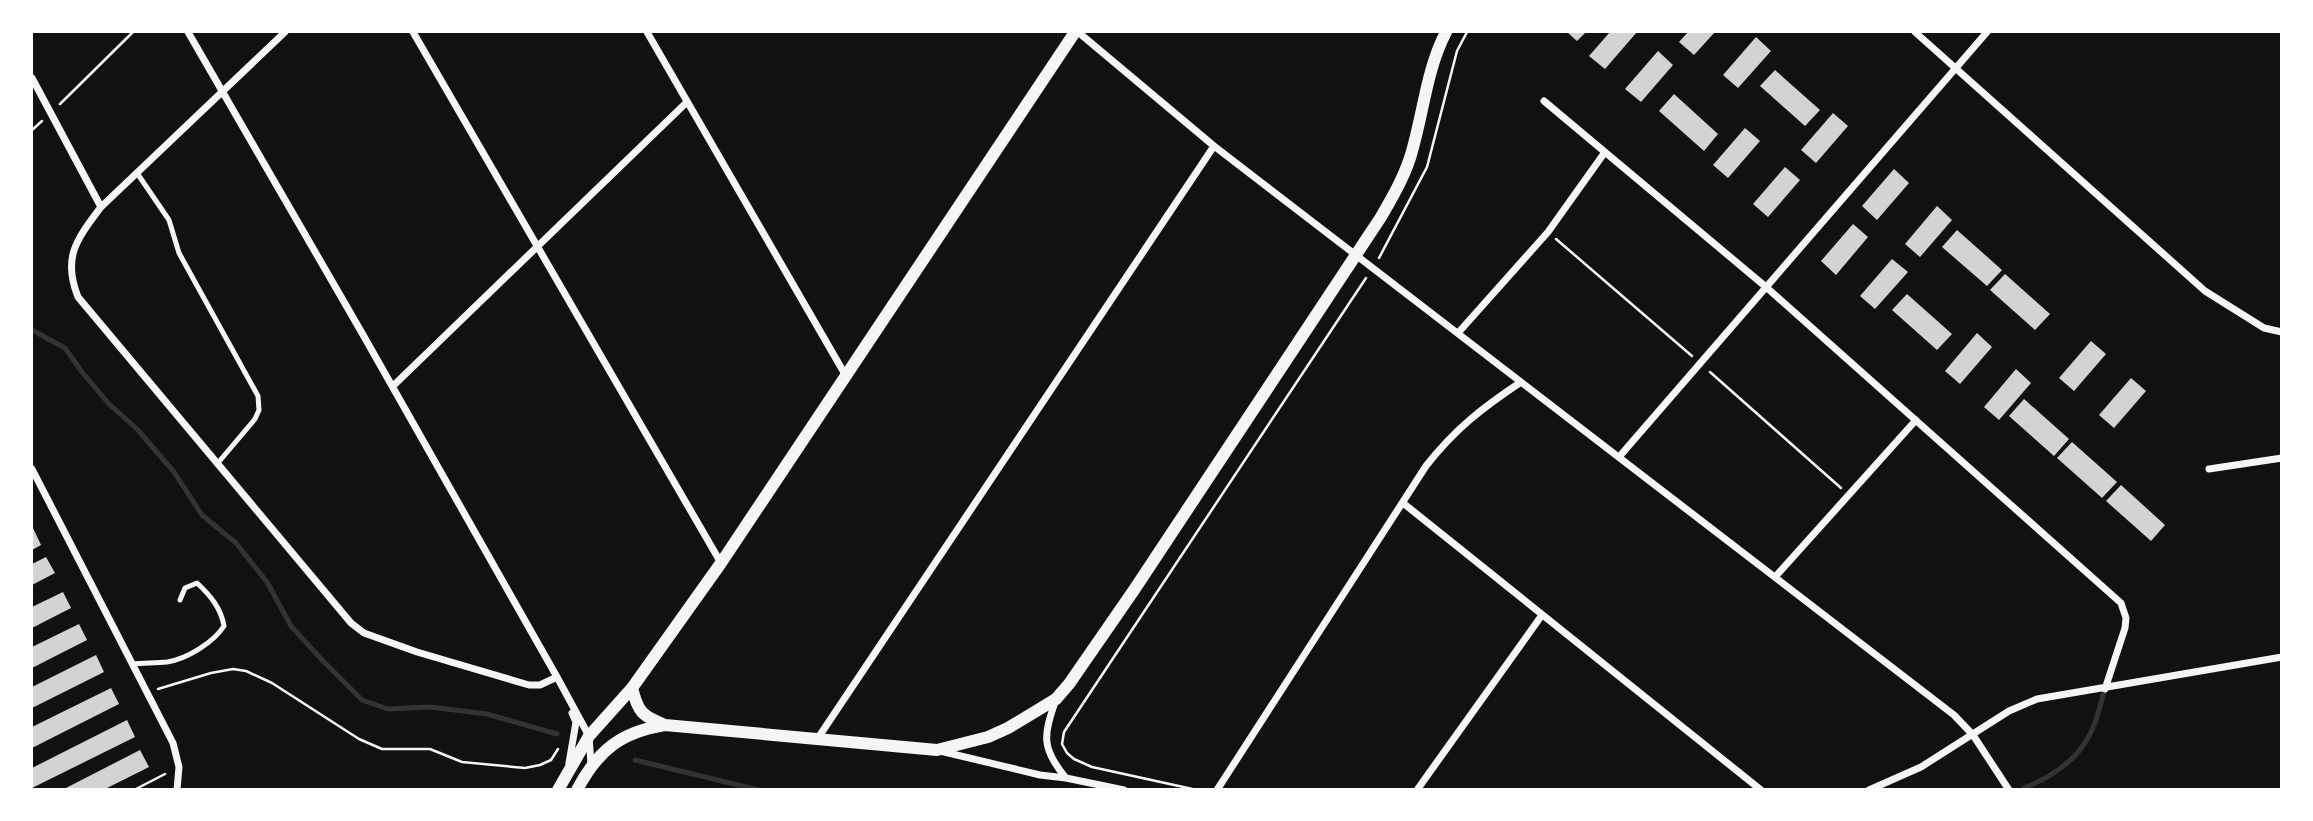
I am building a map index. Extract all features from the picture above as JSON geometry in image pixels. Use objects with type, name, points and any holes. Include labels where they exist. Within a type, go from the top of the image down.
[{"type":"street","points":[[188,32],[393,386],[557,677],[589,736],[591,765]]},
{"type":"street","points":[[285,32],[101,208],[80,236],[72,252],[71,280],[78,297],[351,622],[364,633],[417,652],[529,685],[540,685],[557,677]]},
{"type":"street","points":[[413,32],[721,563]]},
{"type":"street","points":[[647,32],[846,377]]},
{"type":"street","points":[[558,789],[589,736],[632,688],[721,563],[1076,32],[1214,146],[1954,715],[1973,735],[2009,789]]},
{"type":"street","points":[[937,750],[988,737],[1008,728],[1056,699],[1069,684],[1121,610],[1381,217],[1409,160],[1435,59],[1446,32]]},
{"type":"street","points":[[1914,32],[2205,291],[2264,328],[2281,332]]},
{"type":"street","points":[[1619,457],[1987,32]]},
{"type":"street","points":[[32,78],[101,208]]},
{"type":"street","points":[[1544,101],[1766,287],[2120,603],[2126,618],[2125,628],[2105,688]]},
{"type":"street","points":[[393,386],[687,102]]},
{"type":"street","points":[[818,738],[1214,146]]},
{"type":"street","points":[[1458,333],[1548,232],[1605,152]]},
{"type":"street","points":[[1217,789],[1426,466],[1444,443],[1480,409],[1521,382]]},
{"type":"street","points":[[1776,576],[1916,420]]},
{"type":"street","points":[[2209,469],[2281,458]]},
{"type":"street","points":[[32,469],[173,743],[179,767],[177,789]]},
{"type":"street","points":[[1403,503],[1761,789]]},
{"type":"street","points":[[1417,789],[1542,615]]},
{"type":"street","points":[[1869,789],[1921,767],[2009,711],[2037,699],[2281,656]]},
{"type":"street","points":[[632,688],[637,708],[648,718],[665,725]]},
{"type":"street","points":[[565,777],[573,749],[576,722],[568,699]]},
{"type":"street","points":[[1056,699],[1046,729],[1046,747],[1053,762],[1066,778]]},
{"type":"street","points":[[577,789],[591,765],[619,740],[639,729],[665,725],[937,750],[1040,775],[1124,789]]},
{"type":"lane","points":[[137,173],[169,220],[179,253],[258,396],[259,410],[255,419],[217,464]]},
{"type":"lane","points":[[132,664],[168,662],[217,638],[224,626],[222,615],[208,593],[197,583],[185,588],[180,600]]},
{"type":"path","points":[[32,130],[133,32]]},
{"type":"path","points":[[1197,789],[1092,767],[1067,753],[1062,744],[1064,732],[1373,267],[1396,228],[1427,167],[1457,51],[1467,32]]},
{"type":"path","points":[[147,693],[211,673],[233,669],[246,671],[272,683],[359,739],[382,749],[430,750],[462,762],[525,768],[540,765],[551,760],[558,751],[561,738]]},
{"type":"path","points":[[134,789],[179,767]]},
{"type":"building","points":[[1567,32],[1586,32],[1577,41]]},
{"type":"building","points":[[1610,32],[1637,32],[1605,69],[1589,56]]},
{"type":"building","points":[[1688,32],[1715,32],[1694,55],[1679,42]]},
{"type":"building","points":[[1756,37],[1771,51],[1738,88],[1723,75]]},
{"type":"building","points":[[1658,51],[1673,65],[1641,102],[1625,89]]},
{"type":"building","points":[[1775,70],[1820,110],[1805,126],[1760,86]]},
{"type":"building","points":[[1674,94],[1718,134],[1704,151],[1659,111]]},
{"type":"building","points":[[1833,113],[1848,126],[1816,163],[1801,150]]},
{"type":"building","points":[[1745,128],[1760,141],[1728,178],[1713,165]]},
{"type":"building","points":[[1785,167],[1800,180],[1768,217],[1753,204]]},
{"type":"building","points":[[1894,169],[1909,183],[1877,220],[1862,206]]},
{"type":"building","points":[[1937,206],[1952,220],[1920,257],[1905,244]]},
{"type":"building","points":[[1853,224],[1868,237],[1836,275],[1821,261]]},
{"type":"building","points":[[1957,230],[2002,270],[1987,286],[1942,247]]},
{"type":"building","points":[[1892,259],[1908,272],[1875,309],[1860,296]]},
{"type":"building","points":[[2005,274],[2050,314],[2035,330],[1990,290]]},
{"type":"building","points":[[1907,294],[1952,334],[1937,350],[1892,310]]},
{"type":"building","points":[[1977,333],[1992,347],[1960,384],[1945,371]]},
{"type":"building","points":[[2091,341],[2106,354],[2074,391],[2059,378]]},
{"type":"building","points":[[2016,369],[2031,383],[1999,420],[1984,407]]},
{"type":"building","points":[[2131,378],[2146,391],[2114,428],[2099,415]]},
{"type":"building","points":[[2024,399],[2069,439],[2054,456],[2009,416]]},
{"type":"building","points":[[2072,442],[2117,482],[2102,498],[2057,458]]},
{"type":"building","points":[[2121,485],[2165,525],[2151,541],[2106,501]]},
{"type":"building","points":[[32,526],[41,545],[32,550]]},
{"type":"building","points":[[46,557],[55,573],[32,585],[32,564]]},
{"type":"building","points":[[63,592],[71,608],[32,628],[32,607]]},
{"type":"building","points":[[79,624],[87,640],[32,668],[32,647]]},
{"type":"building","points":[[96,655],[104,672],[32,708],[32,687]]},
{"type":"building","points":[[111,688],[119,704],[32,748],[32,727]]},
{"type":"building","points":[[127,720],[135,737],[32,788],[32,768]]},
{"type":"building","points":[[140,750],[149,767],[103,790],[62,790]]},
{"type":"waterway","points":[[32,330],[65,348],[109,404],[137,429],[174,472],[202,515],[236,543],[267,582],[291,626],[362,700],[388,709],[430,707],[487,714],[557,734]]},
{"type":"waterway","points":[[2024,788],[2052,774],[2084,745],[2092,731],[2105,689]]},
{"type":"waterway","points":[[635,760],[759,790]]}]
